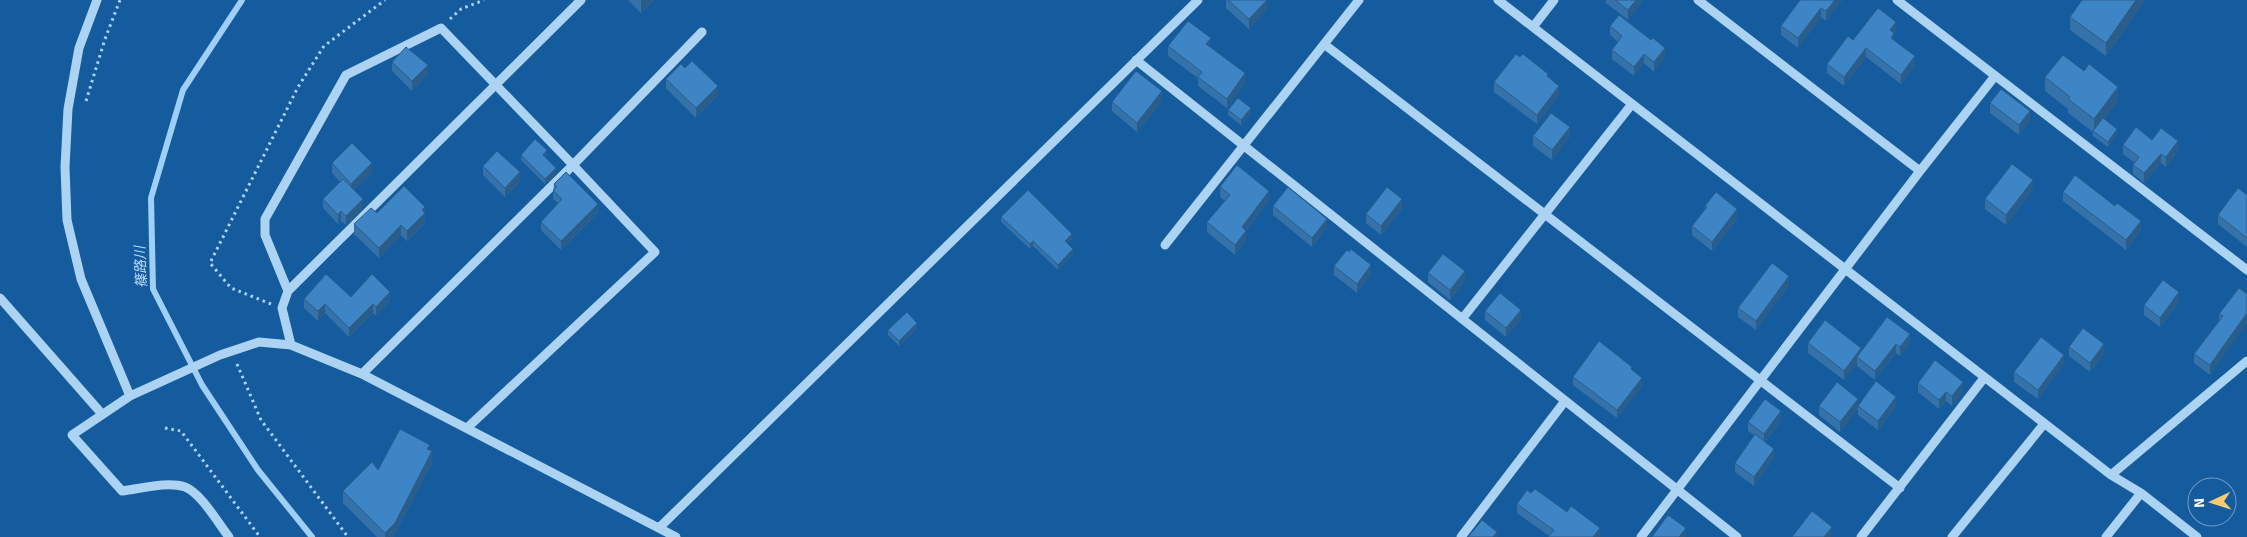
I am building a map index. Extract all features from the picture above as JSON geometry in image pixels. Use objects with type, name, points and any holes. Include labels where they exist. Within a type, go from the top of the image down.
[{"type":"street","points":[[97,0],[79,48],[68,109],[65,167],[67,220],[81,279],[130,396]]},
{"type":"street","points":[[290,345],[282,308],[288,291],[581,0]]},
{"type":"street","points":[[659,528],[1198,0]]},
{"type":"street","points":[[1165,245],[1359,0]]},
{"type":"street","points":[[1498,0],[2110,475],[2141,494],[2197,537]]},
{"type":"street","points":[[1533,27],[1554,0]]},
{"type":"street","points":[[1698,0],[1920,171]]},
{"type":"street","points":[[1897,0],[2247,270]]},
{"type":"street","points":[[288,291],[265,235],[265,219],[346,75],[441,28],[655,252],[466,428]]},
{"type":"street","points":[[362,374],[573,165],[702,32]]},
{"type":"street","points":[[1324,44],[1760,382],[1900,488]]},
{"type":"street","points":[[1136,60],[1737,537]]},
{"type":"street","points":[[1641,537],[1920,171],[1995,76]]},
{"type":"street","points":[[1462,319],[1632,104]]},
{"type":"street","points":[[0,298],[102,414]]},
{"type":"street","points":[[228,537],[199,498],[184,487],[172,485],[122,491],[72,434],[130,396],[154,384],[220,355],[259,342],[290,345],[362,374],[676,537]]},
{"type":"street","points":[[2110,475],[2247,361]]},
{"type":"street","points":[[1861,537],[1984,378]]},
{"type":"street","points":[[1461,537],[1565,400]]},
{"type":"street","points":[[1952,537],[2044,424]]},
{"type":"street","points":[[2106,537],[2141,494]]},
{"type":"path","points":[[84,110],[105,39],[120,0]]},
{"type":"path","points":[[282,308],[231,288],[210,263],[298,86],[324,46],[385,0]]},
{"type":"path","points":[[441,28],[461,9],[484,0]]},
{"type":"path","points":[[237,362],[262,420],[348,537]]},
{"type":"path","points":[[166,428],[181,431],[260,537]]},
{"type":"building","points":[[1228,0],[1267,0],[1249,19]]},
{"type":"building","points":[[1615,0],[1636,0],[1628,10]]},
{"type":"building","points":[[1800,0],[1835,0],[1826,11],[1821,8],[1798,38],[1781,26]]},
{"type":"building","points":[[2082,0],[2136,0],[2106,43],[2070,17]]},
{"type":"building","points":[[1878,8],[1896,22],[1890,30],[1894,33],[1891,38],[1915,56],[1901,75],[1866,48],[1844,77],[1827,64],[1848,36],[1853,40]]},
{"type":"building","points":[[1619,15],[1651,40],[1653,38],[1665,48],[1654,62],[1644,54],[1634,67],[1612,50],[1622,36],[1610,26]]},
{"type":"building","points":[[1188,21],[1211,38],[1206,44],[1245,73],[1227,99],[1198,77],[1202,72],[1168,46]]},
{"type":"building","points":[[406,47],[428,65],[412,81],[392,62]]},
{"type":"building","points":[[1516,54],[1520,57],[1523,54],[1548,74],[1547,76],[1559,86],[1537,115],[1494,82]]},
{"type":"building","points":[[2063,55],[2084,71],[2089,64],[2118,87],[2094,119],[2068,99],[2070,97],[2045,77]]},
{"type":"building","points":[[692,61],[718,86],[696,108],[666,79],[681,64],[685,68]]},
{"type":"building","points":[[1136,71],[1162,91],[1137,123],[1112,102]]},
{"type":"building","points":[[2001,89],[2030,111],[2019,125],[1990,103]]},
{"type":"building","points":[[1238,98],[1251,108],[1241,120],[1228,110]]},
{"type":"building","points":[[1551,113],[1570,127],[1552,150],[1533,136]]},
{"type":"building","points":[[2103,118],[2117,129],[2108,142],[2093,131]]},
{"type":"building","points":[[2136,127],[2152,140],[2161,128],[2178,141],[2166,157],[2161,154],[2144,173],[2133,165],[2139,157],[2123,145]]},
{"type":"building","points":[[535,139],[547,150],[543,155],[556,168],[545,179],[521,155]]},
{"type":"building","points":[[352,143],[372,163],[351,184],[332,163]]},
{"type":"building","points":[[497,151],[520,172],[505,188],[483,166]]},
{"type":"building","points":[[2012,164],[2033,180],[2006,215],[1985,199]]},
{"type":"building","points":[[1237,165],[1269,191],[1242,227],[1246,231],[1235,245],[1207,222],[1230,195],[1220,187]]},
{"type":"building","points":[[566,172],[598,204],[561,241],[541,222],[562,199],[553,190],[557,187],[554,184]]},
{"type":"building","points":[[2075,175],[2115,206],[2117,203],[2141,221],[2126,240],[2063,192]]},
{"type":"building","points":[[343,179],[363,199],[346,216],[341,211],[338,215],[323,199]]},
{"type":"building","points":[[404,186],[425,207],[422,210],[425,213],[407,231],[401,225],[379,248],[354,224],[371,208],[377,213]]},
{"type":"building","points":[[1288,187],[1327,219],[1312,238],[1273,206]]},
{"type":"building","points":[[1387,187],[1402,199],[1381,226],[1366,214]]},
{"type":"building","points":[[2238,188],[2247,195],[2247,238],[2218,215]]},
{"type":"building","points":[[1028,190],[1072,234],[1065,241],[1073,249],[1058,265],[1033,241],[1030,244],[1001,217]]},
{"type":"building","points":[[1716,192],[1737,209],[1712,242],[1692,226]]},
{"type":"building","points":[[1351,249],[1371,265],[1357,284],[1334,266],[1347,250],[1349,252]]},
{"type":"building","points":[[1443,254],[1465,271],[1450,290],[1428,273]]},
{"type":"building","points":[[1772,263],[1789,276],[1756,321],[1738,308]]},
{"type":"building","points":[[326,274],[351,297],[372,274],[390,292],[376,307],[373,304],[349,328],[325,304],[318,311],[304,299]]},
{"type":"building","points":[[2163,280],[2179,292],[2160,318],[2144,305]]},
{"type":"building","points":[[2239,288],[2247,294],[2247,313],[2210,365],[2194,354],[2223,316],[2219,314]]},
{"type":"building","points":[[1500,293],[1521,310],[1506,328],[1485,311]]},
{"type":"building","points":[[907,312],[917,323],[899,341],[888,330]]},
{"type":"building","points":[[1887,317],[1910,334],[1900,347],[1896,344],[1875,371],[1857,357]]},
{"type":"building","points":[[1825,320],[1861,348],[1844,371],[1808,343]]},
{"type":"building","points":[[2083,328],[2104,344],[2090,363],[2069,347]]},
{"type":"building","points":[[2041,337],[2064,355],[2038,390],[2014,372]]},
{"type":"building","points":[[1599,341],[1632,367],[1631,369],[1642,378],[1617,410],[1573,377]]},
{"type":"building","points":[[1935,360],[1963,382],[1952,396],[1946,392],[1939,400],[1918,383]]},
{"type":"building","points":[[1876,381],[1896,397],[1878,421],[1858,406]]},
{"type":"building","points":[[1837,382],[1858,399],[1840,422],[1819,406]]},
{"type":"building","points":[[1765,399],[1781,411],[1764,434],[1748,422]]},
{"type":"building","points":[[400,429],[430,445],[427,449],[432,451],[395,523],[385,533],[343,491],[372,462],[378,470]]},
{"type":"building","points":[[1755,434],[1774,449],[1754,477],[1735,463]]},
{"type":"building","points":[[1535,489],[1567,512],[1571,506],[1600,528],[1593,537],[1548,537],[1554,530],[1517,504],[1527,490],[1531,493]]},
{"type":"building","points":[[1812,511],[1832,527],[1824,537],[1792,537]]},
{"type":"building","points":[[1668,515],[1686,528],[1679,537],[1652,537]]},
{"type":"building","points":[[1482,520],[1497,532],[1493,537],[1468,537]]},
{"type":"waterway","name":"篠路川","points":[[242,0],[183,90],[151,198],[153,289],[202,385],[258,470],[312,537]]}]
